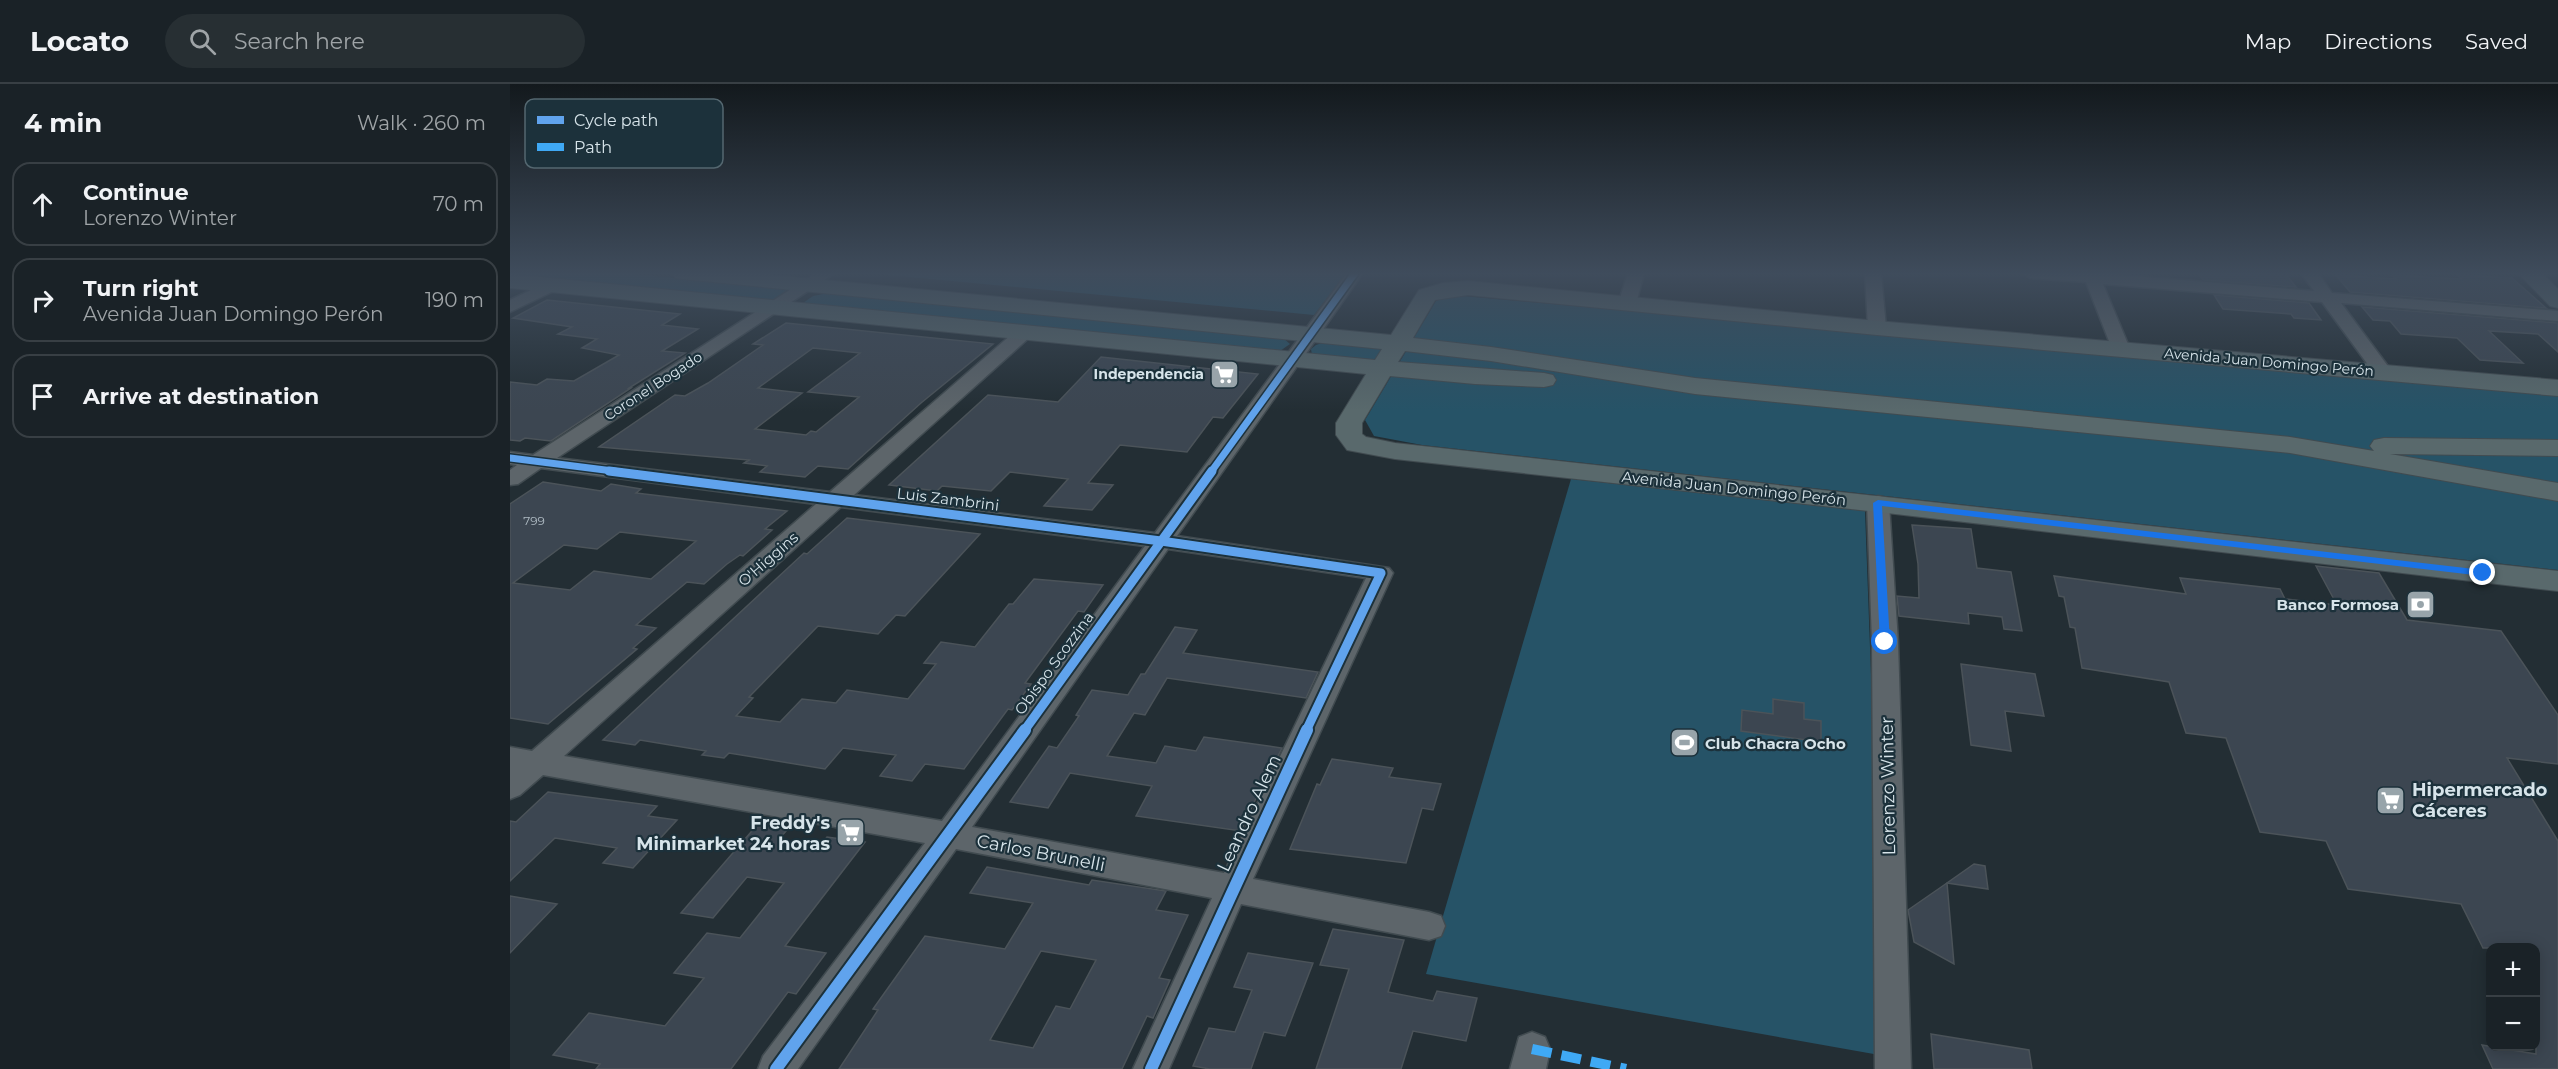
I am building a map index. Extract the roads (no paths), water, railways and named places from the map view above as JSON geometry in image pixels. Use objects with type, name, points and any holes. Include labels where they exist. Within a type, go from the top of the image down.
[{"type":"main road","points":[[900,319],[1475,377],[1695,386]]},
{"type":"main road","points":[[1176,319],[1491,354],[1695,386],[2290,445],[2558,492]]},
{"type":"main road","name":"Avenida Juan Domingo Perón","points":[[1412,319],[1349,423],[1349,435],[1357,444],[1395,451],[1878,503],[2558,581]]},
{"type":"main road","name":"Avenida Juan Domingo Perón","points":[[1783,319],[2558,388]]},
{"type":"main road","points":[[2290,445],[2558,448]]},
{"type":"street","name":"Coronel Bogado","points":[[510,479],[756,319]]},
{"type":"street","name":"Obispo Scozzina","points":[[776,1069],[949,835],[1322,319]]},
{"type":"street","points":[[1876,319],[1877,328]]},
{"type":"street","points":[[2109,319],[2121,349]]},
{"type":"street","points":[[2344,319],[2384,373]]},
{"type":"street","name":"O'Higgins","points":[[510,787],[524,760],[835,500],[1025,332]]},
{"type":"street","name":"Luis Zambrini","points":[[510,458],[1161,542],[1381,573]]},
{"type":"street","name":"Lorenzo Winter","points":[[1878,503],[1885,642],[1893,1069]]},
{"type":"street","name":"Leandro Alem","points":[[1151,1069],[1232,889],[1381,573]]},
{"type":"street","name":"Carlos Brunelli","points":[[524,760],[949,835],[1429,926]]},
{"type":"place","name":"Independencia","points":[[1225,374]]},
{"type":"place","name":"Banco Formosa","points":[[2420,604]]},
{"type":"place","name":"Club Chacra Ocho","points":[[1684,743]]},
{"type":"place","name":"Hipermercado Cáceres","points":[[2391,800]]},
{"type":"place","name":"Freddy's Minimarket 24 horas","points":[[851,833]]}]
